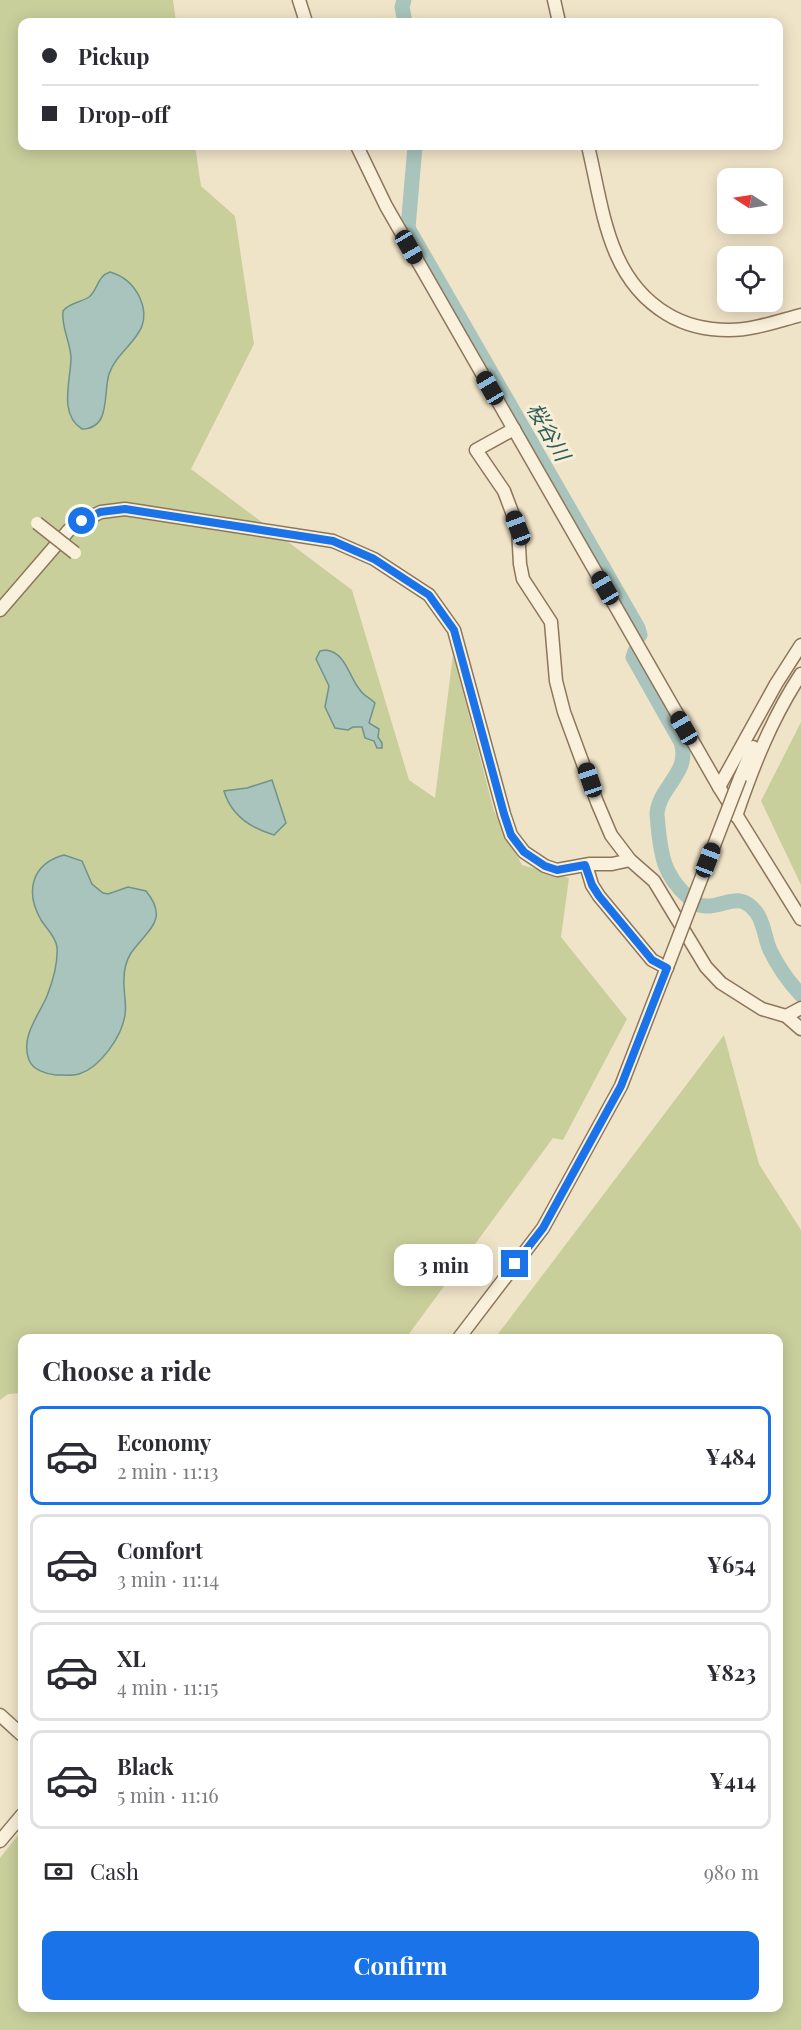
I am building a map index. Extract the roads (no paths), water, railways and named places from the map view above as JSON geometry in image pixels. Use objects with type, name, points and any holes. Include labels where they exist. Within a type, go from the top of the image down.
[{"type":"street","points":[[299,0],[305,18]]},
{"type":"street","points":[[554,0],[558,18]]},
{"type":"street","points":[[359,150],[386,206],[718,787],[801,919]]},
{"type":"street","points":[[589,150],[614,251],[632,284],[650,303],[674,318],[712,329],[746,328],[801,315]]},
{"type":"street","points":[[514,429],[476,450],[504,491],[518,528],[523,579],[551,622],[556,681],[564,712],[611,835],[630,860],[654,881],[706,967],[721,983],[762,1009],[786,1016],[801,1029]]},
{"type":"street","points":[[0,610],[69,530],[100,512],[125,509],[333,541],[355,549],[429,595],[454,630],[504,814],[511,835],[524,852],[545,866],[557,870],[630,860]]},
{"type":"street","points":[[37,523],[75,553]]},
{"type":"street","points":[[718,787],[776,684],[801,645]]},
{"type":"street","points":[[462,1334],[543,1228],[621,1086],[740,778],[766,719],[801,659]]},
{"type":"street","points":[[736,816],[760,751],[777,715],[801,674]]},
{"type":"street","points":[[585,865],[592,885],[599,896],[652,960],[668,965]]},
{"type":"street","points":[[786,1016],[801,1008]]},
{"type":"street","points":[[0,1715],[18,1731]]},
{"type":"street","points":[[0,1841],[18,1820]]},
{"type":"water","points":[[110,272],[124,279],[135,289],[144,311],[143,321],[140,331],[120,355],[109,374],[102,417],[98,423],[82,429],[70,415],[68,406],[71,357],[63,323],[63,311],[89,297],[102,277]]},
{"type":"water","points":[[326,650],[338,655],[363,694],[375,703],[369,723],[379,729],[378,737],[382,748],[377,748],[374,741],[365,738],[362,727],[353,727],[348,730],[335,728],[325,707],[329,686],[316,659],[320,651]]},
{"type":"water","points":[[272,780],[286,823],[274,835],[257,829],[237,814],[224,791],[247,788]]},
{"type":"water","points":[[64,855],[82,861],[92,884],[103,893],[108,894],[128,887],[146,891],[156,910],[154,924],[131,953],[126,965],[124,972],[125,1010],[120,1032],[109,1050],[95,1065],[87,1071],[70,1075],[40,1071],[29,1060],[27,1051],[32,1026],[51,984],[57,953],[55,940],[36,910],[33,899],[34,880],[44,865]]},
{"type":"waterway","name":"桜谷川","points":[[404,0],[402,7],[404,18]]},
{"type":"waterway","name":"桜谷川","points":[[415,150],[408,228],[640,635]]},
{"type":"waterway","name":"桜谷川","points":[[635,651],[633,657],[681,742],[683,753],[679,771],[663,794],[657,813],[661,847],[669,873],[687,896],[703,906],[732,901],[750,905],[761,921],[768,946],[777,962],[801,995]]}]
